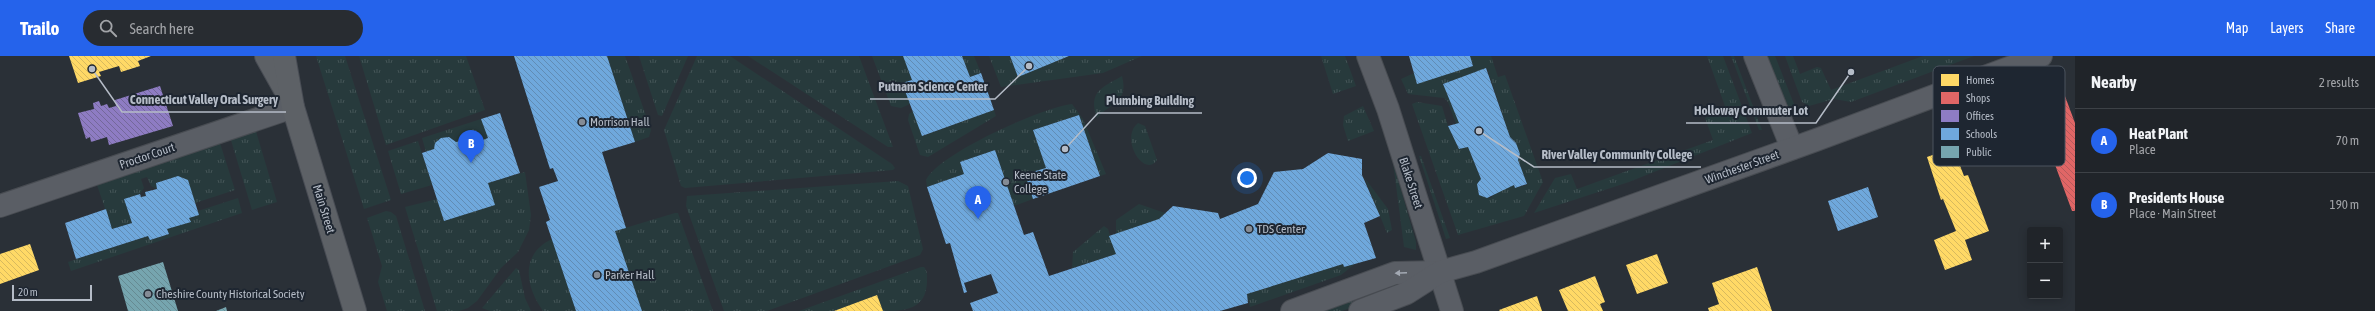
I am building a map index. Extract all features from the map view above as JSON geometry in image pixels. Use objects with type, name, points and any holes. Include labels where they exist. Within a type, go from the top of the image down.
[{"type":"main road","name":"Main Street","points":[[266,56],[294,107]]},
{"type":"main road","name":"Main Street","points":[[284,56],[294,107],[355,311]]},
{"type":"street","name":"Blake Street","points":[[1368,56],[1388,109],[1452,311]]},
{"type":"street","points":[[1755,56],[1792,148]]},
{"type":"street","name":"Winchester Street","points":[[2014,66],[2041,56]]},
{"type":"street","name":"Winchester Street","points":[[1292,311],[1395,273],[1440,272],[1483,259],[1933,96]]},
{"type":"street","name":"Proctor Court","points":[[0,206],[294,107]]},
{"type":"street","name":"Winchester Street","points":[[1360,311],[1407,293],[1440,272]]},
{"type":"green space","points":[[316,56],[345,56],[391,200],[364,209]]},
{"type":"green space","points":[[359,56],[466,56],[485,110],[386,145]]},
{"type":"green space","points":[[607,56],[625,56],[651,130],[649,137],[635,142]]},
{"type":"green space","points":[[639,56],[688,56],[662,116],[658,115]]},
{"type":"green space","points":[[697,56],[730,56],[892,164],[895,168],[893,170],[685,188],[681,186],[664,130]]},
{"type":"green space","points":[[748,56],[859,56],[893,147],[888,147]]},
{"type":"green space","points":[[872,56],[903,56],[912,80],[902,83],[910,104],[901,108],[891,106]]},
{"type":"green space","points":[[962,56],[974,56],[981,73],[970,77]]},
{"type":"green space","points":[[989,56],[1010,56],[1018,76],[1070,56],[1142,56],[1103,73],[1001,87]]},
{"type":"green space","points":[[1321,56],[1345,56],[1356,86],[1333,94]]},
{"type":"green space","points":[[1470,56],[1491,56],[1498,77],[1505,75],[1543,182],[1524,216],[1458,235],[1412,104],[1417,102],[1442,106],[1448,126],[1459,149],[1468,147],[1481,179],[1477,184],[1479,195],[1491,198],[1496,192],[1514,185],[1515,188],[1527,185],[1518,160],[1520,154],[1516,143],[1510,137],[1487,68],[1443,84],[1459,123],[1456,124],[1448,102],[1444,98],[1408,94],[1401,79],[1414,73],[1418,83],[1473,66]]},
{"type":"green space","points":[[1707,56],[1723,56],[1752,133],[1629,182],[1534,213],[1555,178],[1571,174],[1577,189],[1713,140],[1705,118],[1726,109]]},
{"type":"green space","points":[[1731,56],[1734,56],[1762,130],[1759,130]]},
{"type":"green space","points":[[1766,56],[1775,56],[1796,109],[1799,111],[1789,115]]},
{"type":"green space","points":[[1785,56],[1793,56],[1800,74],[1817,67],[1821,68],[1831,90],[1923,56],[1974,56],[1947,66],[1933,66],[1933,71],[1851,102],[1834,99],[1809,106],[1802,102]]},
{"type":"green space","points":[[1122,76],[1124,85],[1121,97],[1097,118],[1094,102],[1095,96],[1102,88]]},
{"type":"green space","points":[[1072,104],[1083,119],[1106,174],[1100,176],[1079,115],[1033,130],[1046,168],[1025,174],[1033,199],[1014,206],[995,150],[960,162],[964,174],[927,187],[926,180],[935,169],[970,145],[993,133],[1039,113]]},
{"type":"green space","points":[[1363,106],[1374,131],[1348,141],[1343,125],[1344,116]]},
{"type":"green space","points":[[994,110],[996,116],[928,157],[920,155],[908,120],[909,114],[913,111],[923,136]]},
{"type":"green space","points":[[481,119],[488,138],[475,143],[473,137],[456,142],[449,137],[443,138],[438,140],[434,149],[426,152],[422,138]]},
{"type":"green space","points":[[1138,123],[1145,126],[1157,160],[1152,164],[1146,164],[1140,161],[1132,146],[1131,138],[1133,130]]},
{"type":"green space","points":[[255,128],[277,202],[252,210],[230,137]]},
{"type":"green space","points":[[219,140],[235,190],[195,203],[189,186],[183,178],[173,178],[156,183],[157,189],[151,186],[147,177],[141,179],[144,188],[140,194],[124,199],[132,223],[112,229],[97,185]]},
{"type":"green space","points":[[418,141],[432,185],[401,194],[388,151]]},
{"type":"green space","points":[[1419,156],[1421,156],[1450,238],[1446,239]]},
{"type":"green space","points":[[1393,162],[1416,242],[1416,250],[1404,247]]},
{"type":"green space","points":[[525,172],[531,215],[529,230],[518,252],[501,268],[477,301],[468,308],[459,311],[437,311],[405,207],[437,199],[444,221],[494,205],[488,183]]},
{"type":"green space","points":[[1364,177],[1388,209],[1392,230],[1387,233]]},
{"type":"green space","points":[[898,181],[908,186],[923,249],[920,255],[767,311],[724,311],[686,206],[687,196]]},
{"type":"green space","points":[[238,198],[242,213],[71,271],[68,262],[148,236],[150,240],[169,234],[167,229],[190,222],[189,218],[199,215],[198,211]]},
{"type":"green space","points":[[1139,204],[1165,213],[1159,219],[1116,234],[1116,220]]},
{"type":"green space","points":[[386,211],[391,212],[396,216],[425,311],[387,311],[378,282],[382,266],[367,218]]},
{"type":"green space","points":[[678,213],[713,311],[642,311],[615,231]]},
{"type":"green space","points":[[1104,226],[1108,229],[1116,254],[1072,268],[1073,252]]},
{"type":"green space","points":[[552,239],[576,311],[543,311],[532,291],[529,271],[530,262],[542,245]]},
{"type":"green space","points":[[1343,264],[1345,267],[1355,264],[1341,275],[1250,307],[1247,294]]},
{"type":"green space","points":[[924,267],[927,272],[926,291],[919,303],[913,307],[883,311],[877,295],[834,311],[799,311]]},
{"type":"green space","points":[[516,268],[519,270],[525,298],[531,311],[490,311],[482,308]]},
{"type":"green space","points":[[1395,285],[1399,285],[1398,291],[1342,311],[1322,311]]},
{"type":"building: Homes","points":[[69,56],[151,56],[138,61],[140,66],[121,72],[119,66],[99,72],[101,76],[78,83]]},
{"type":"building: Homes","points":[[1933,155],[1933,166],[1960,166],[1964,176],[1968,175],[1989,231],[1965,240],[1972,260],[1945,270],[1934,240],[1956,231],[1943,199],[1941,200],[1927,157]]},
{"type":"building: Homes","points":[[30,244],[39,270],[0,284],[0,254]]},
{"type":"building: Homes","points":[[1657,254],[1668,283],[1637,294],[1626,265]]},
{"type":"building: Homes","points":[[1757,267],[1772,311],[1709,311],[1708,308],[1719,304],[1712,283]]},
{"type":"building: Homes","points":[[1595,276],[1605,302],[1600,304],[1603,311],[1568,311],[1559,290]]},
{"type":"building: Homes","points":[[877,295],[883,311],[834,311]]},
{"type":"building: Homes","points":[[1537,296],[1542,311],[1499,310]]},
{"type":"building: Shops","points":[[2065,96],[2075,123],[2075,211],[2072,211],[2055,166],[2065,166]]},
{"type":"building: Offices","points":[[160,86],[173,126],[109,145],[107,137],[91,142],[90,137],[86,139],[78,113],[94,109],[93,103],[99,101],[101,106],[107,104],[109,108],[116,106],[115,100]]},
{"type":"building: Schools","points":[[514,56],[607,56],[635,142],[602,152],[626,228],[615,231],[642,311],[576,311],[546,222],[550,220],[539,187],[558,181],[553,168],[550,169]]},
{"type":"building: Schools","points":[[903,56],[962,56],[970,77],[981,73],[994,110],[922,136],[902,83],[912,80]]},
{"type":"building: Schools","points":[[1010,56],[1069,56],[1018,77]]},
{"type":"building: Schools","points":[[1409,56],[1470,56],[1473,66],[1417,84]]},
{"type":"building: Schools","points":[[1486,68],[1510,137],[1516,143],[1520,154],[1518,160],[1527,184],[1515,188],[1514,185],[1487,198],[1479,195],[1477,184],[1481,179],[1468,147],[1459,149],[1448,126],[1459,123],[1443,84]]},
{"type":"building: Schools","points":[[500,113],[520,173],[488,183],[495,205],[444,221],[422,153],[434,149],[435,143],[441,138],[449,137],[456,142],[473,137],[475,143],[488,138],[481,119]]},
{"type":"building: Schools","points":[[1079,115],[1100,176],[1033,199],[1025,174],[1046,168],[1033,130]]},
{"type":"building: Schools","name":"TDS Center","points":[[995,150],[1024,235],[1033,232],[1049,276],[1116,254],[1109,236],[1159,219],[1173,206],[1218,213],[1220,219],[1258,204],[1274,172],[1303,169],[1328,153],[1362,159],[1362,175],[1380,216],[1364,223],[1376,258],[1344,267],[1343,264],[1247,294],[1248,303],[1220,311],[973,311],[970,303],[998,293],[991,274],[964,283],[967,292],[964,293],[950,243],[946,244],[927,187],[964,174],[960,162]]},
{"type":"building: Schools","points":[[178,176],[188,180],[199,215],[189,218],[191,222],[167,229],[169,234],[150,240],[148,236],[76,259],[65,223],[106,209],[112,229],[132,223],[124,199],[140,194],[141,197],[146,196],[145,192],[157,189],[156,183]]},
{"type":"building: Schools","points":[[1868,187],[1878,217],[1838,231],[1828,201]]},
{"type":"building: Public","name":"Cheshire County Historical Society","points":[[163,262],[178,311],[128,311],[118,276]]},
{"type":"building: Public","name":"Cheshire County Historical Society","points":[[226,307],[227,311],[216,311]]},
{"type":"place","name":"Putnam Science Center","points":[[1029,66]]},
{"type":"place","name":"Connecticut Valley Oral Surgery","points":[[92,69]]},
{"type":"place","name":"Holloway Commuter Lot","points":[[1851,72]]},
{"type":"place","name":"Morrison Hall","points":[[582,122]]},
{"type":"place","name":"River Valley Community College","points":[[1479,131]]},
{"type":"place","name":"Plumbing Building","points":[[1065,149]]},
{"type":"place","name":"Presidents House","points":[[471,163]]},
{"type":"place","name":"Keene State College","points":[[1006,182]]},
{"type":"place","name":"Heat Plant","points":[[978,219]]},
{"type":"place","name":"TDS Center","points":[[1249,229]]},
{"type":"place","name":"Parker Hall","points":[[597,275]]},
{"type":"place","name":"Cheshire County Historical Society","points":[[148,294]]}]
